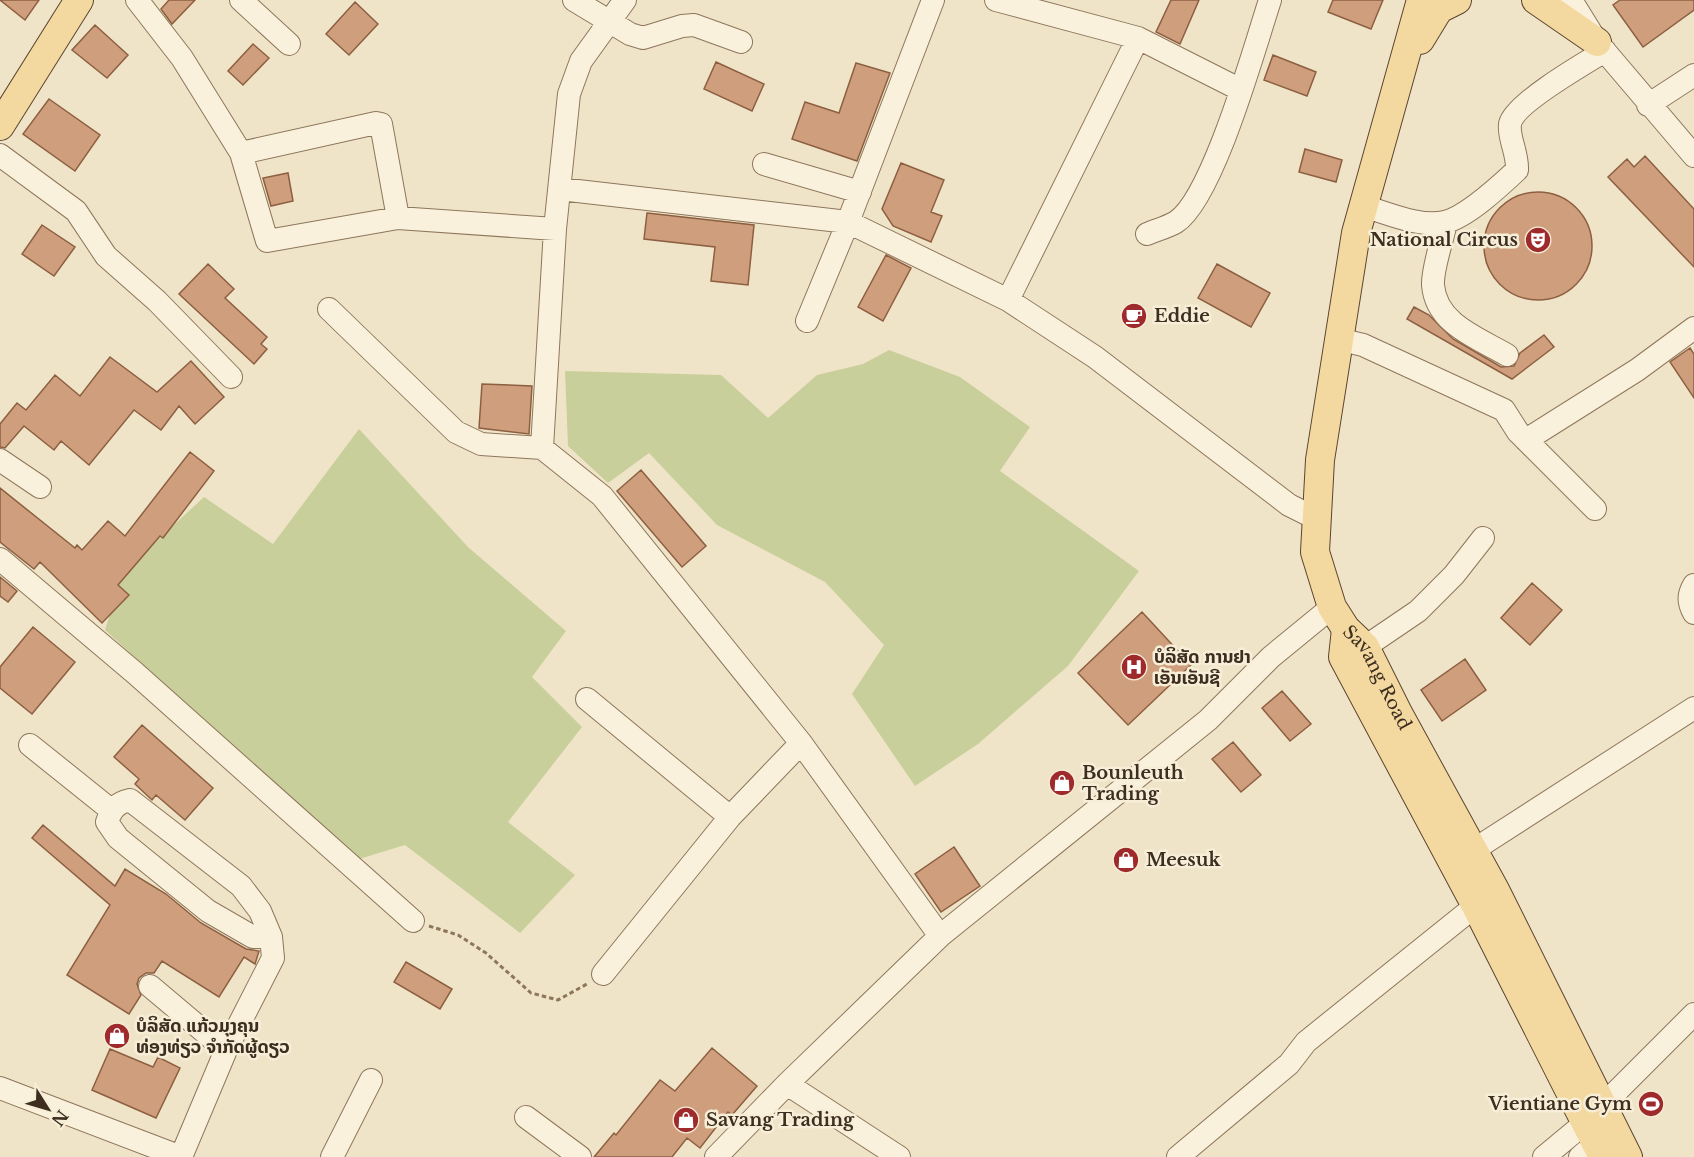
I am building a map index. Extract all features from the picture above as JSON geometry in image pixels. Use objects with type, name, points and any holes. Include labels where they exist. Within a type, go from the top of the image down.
[{"type":"main road","points":[[0,126],[80,0]]},
{"type":"main road","points":[[1347,628],[1315,552],[1315,518],[1338,339],[1356,233],[1421,0]]},
{"type":"main road","points":[[1394,97],[1425,29],[1439,9],[1457,0]]},
{"type":"main road","points":[[1536,0],[1601,47]]},
{"type":"main road","name":"Savang Road","points":[[1347,628],[1472,851],[1485,898]]},
{"type":"main road","name":"Savang Road","points":[[1347,628],[1343,657],[1485,898],[1593,1137],[1628,1157]]},
{"type":"street","points":[[137,0],[182,58],[242,153],[267,241],[398,218],[555,229]]},
{"type":"street","points":[[241,0],[289,44]]},
{"type":"street","points":[[574,0],[630,34],[644,38],[682,26],[694,25],[741,42]]},
{"type":"street","points":[[542,448],[555,229],[573,77],[581,61],[625,0]]},
{"type":"street","points":[[807,321],[860,192],[933,0]]},
{"type":"street","points":[[996,0],[1138,38],[1241,90]]},
{"type":"street","points":[[1147,234],[1178,221],[1205,187],[1241,90],[1270,0]]},
{"type":"street","points":[[1559,0],[1575,9],[1601,47],[1648,105],[1694,156]]},
{"type":"street","points":[[1008,300],[1138,38]]},
{"type":"street","points":[[1363,206],[1420,222],[1446,222],[1490,195],[1517,170],[1518,155],[1509,132],[1510,121],[1522,108],[1601,47]]},
{"type":"street","points":[[1648,105],[1694,75]]},
{"type":"street","points":[[242,153],[376,123],[381,124],[398,218]]},
{"type":"street","points":[[0,155],[76,211],[106,256],[157,301],[231,377]]},
{"type":"street","points":[[764,165],[860,192]]},
{"type":"street","points":[[560,189],[848,222],[1008,300],[1095,357],[1289,505],[1315,518]]},
{"type":"street","points":[[1446,222],[1433,284],[1438,306],[1452,324],[1507,355]]},
{"type":"street","points":[[329,309],[456,432],[481,444],[542,448],[602,496],[801,743],[940,936]]},
{"type":"street","points":[[1526,440],[1637,370],[1694,328]]},
{"type":"street","points":[[1338,339],[1363,345],[1504,410],[1526,440],[1595,509]]},
{"type":"street","points":[[0,460],[40,487]]},
{"type":"street","points":[[716,1157],[787,1084],[940,936],[1208,720],[1271,657],[1347,628],[1418,611],[1454,575],[1483,538]]},
{"type":"street","points":[[0,559],[135,673],[413,921]]},
{"type":"street","points":[[1694,585],[1689,593],[1689,604],[1694,613]]},
{"type":"street","points":[[587,699],[730,817]]},
{"type":"street","points":[[1472,851],[1694,708]]},
{"type":"street","points":[[603,974],[730,817],[801,743]]},
{"type":"street","points":[[30,745],[111,810]]},
{"type":"street","points":[[0,1088],[181,1157],[226,1050],[273,958],[271,937],[260,911],[241,886],[130,801],[121,802],[111,810],[107,822],[118,838],[208,911],[253,937],[271,937]]},
{"type":"street","points":[[1178,1157],[1289,1064],[1306,1042],[1485,898]]},
{"type":"street","points":[[150,986],[226,1050]]},
{"type":"street","points":[[1544,1157],[1593,1137],[1694,1014]]},
{"type":"street","points":[[332,1157],[371,1080]]},
{"type":"street","points":[[787,1084],[899,1157]]},
{"type":"street","points":[[526,1116],[580,1157]]},
{"type":"path","points":[[413,921],[458,935],[486,953],[531,993],[558,1000],[603,974]]},
{"type":"green space","points":[[889,350],[960,377],[1030,427],[1000,471],[1139,571],[1068,666],[978,744],[915,786],[852,694],[884,645],[825,582],[717,525],[649,453],[608,483],[568,446],[565,371],[721,375],[768,418],[817,375],[863,364]]},
{"type":"green space","points":[[359,429],[468,547],[566,631],[532,677],[582,727],[508,822],[575,875],[520,933],[405,845],[356,860],[105,630],[123,572],[204,497],[273,544]]},
{"type":"building","points":[[0,0],[39,0],[25,20]]},
{"type":"building","points":[[169,0],[195,0],[172,24],[161,9]]},
{"type":"building","points":[[1171,0],[1199,0],[1180,44],[1156,32]]},
{"type":"building","points":[[1333,0],[1383,0],[1371,29],[1328,12]]},
{"type":"building","points":[[1620,0],[1694,0],[1694,10],[1643,47],[1613,5]]},
{"type":"building","points":[[355,2],[378,24],[349,55],[326,34]]},
{"type":"building","points":[[95,25],[128,55],[107,78],[72,50]]},
{"type":"building","points":[[253,44],[269,58],[243,85],[228,71]]},
{"type":"building","points":[[1273,55],[1316,72],[1307,96],[1264,80]]},
{"type":"building","points":[[716,62],[764,84],[752,111],[704,89]]},
{"type":"building","points":[[856,63],[890,73],[857,161],[792,139],[805,102],[839,113]]},
{"type":"building","points":[[49,99],[100,135],[75,171],[23,134]]},
{"type":"building","points":[[1305,149],[1342,160],[1336,182],[1299,172]]},
{"type":"building","points":[[1645,156],[1694,209],[1694,267],[1608,177],[1627,159],[1634,167]]},
{"type":"building","points":[[901,163],[944,180],[931,212],[942,216],[931,242],[893,226],[882,209]]},
{"type":"building","points":[[288,173],[293,201],[271,206],[263,178]]},
{"type":"building","name":"National Circus","points":[[1538,192],[1559,196],[1576,208],[1588,225],[1592,246],[1588,267],[1576,284],[1559,296],[1538,300],[1517,296],[1500,284],[1488,267],[1484,246],[1488,225],[1500,208],[1517,196]]},
{"type":"building","points":[[647,213],[754,225],[748,285],[711,281],[715,247],[644,239]]},
{"type":"building","points":[[42,225],[75,247],[54,276],[22,254]]},
{"type":"building","points":[[886,255],[911,268],[883,321],[858,307]]},
{"type":"building","points":[[208,264],[234,289],[225,298],[267,337],[261,344],[267,349],[254,364],[179,294]]},
{"type":"building","points":[[1217,264],[1270,293],[1251,327],[1198,298]]},
{"type":"building","points":[[1414,307],[1429,315],[1453,339],[1501,367],[1514,366],[1520,353],[1544,335],[1554,347],[1512,379],[1407,319]]},
{"type":"building","points":[[1690,348],[1694,354],[1694,398],[1670,362]]},
{"type":"building","points":[[110,357],[157,392],[191,361],[224,397],[195,424],[179,406],[161,430],[134,410],[89,465],[61,441],[54,450],[24,426],[5,448],[0,447],[0,424],[17,403],[26,410],[55,375],[80,396]]},
{"type":"building","points":[[482,384],[532,386],[529,434],[479,428]]},
{"type":"building","points":[[190,452],[214,471],[163,538],[160,536],[118,585],[129,595],[102,623],[40,562],[34,569],[0,542],[0,488],[75,548],[77,545],[82,550],[108,521],[125,536]]},
{"type":"building","points":[[641,470],[706,546],[682,567],[617,491]]},
{"type":"building","points":[[0,577],[17,591],[8,602],[0,596]]},
{"type":"building","points":[[1532,583],[1562,610],[1530,645],[1501,618]]},
{"type":"building","points":[[1142,612],[1191,665],[1128,725],[1078,673]]},
{"type":"building","points":[[33,627],[75,662],[32,714],[0,688],[0,667]]},
{"type":"building","points":[[1465,659],[1486,690],[1442,721],[1421,690]]},
{"type":"building","points":[[1282,691],[1311,724],[1290,741],[1262,708]]},
{"type":"building","points":[[142,725],[213,788],[185,820],[156,795],[152,800],[135,784],[139,779],[114,757]]},
{"type":"building","points":[[1233,742],[1261,775],[1241,792],[1212,759]]},
{"type":"building","points":[[43,825],[115,886],[125,869],[166,894],[201,923],[246,949],[259,951],[255,964],[244,957],[219,997],[162,961],[154,973],[146,973],[139,978],[137,984],[141,995],[129,1014],[67,975],[110,905],[32,838]]},
{"type":"building","points":[[954,847],[980,886],[941,912],[915,874]]},
{"type":"building","points":[[406,962],[452,989],[440,1009],[394,982]]},
{"type":"building","points":[[712,1048],[757,1086],[732,1115],[728,1112],[700,1148],[687,1138],[672,1157],[594,1157],[614,1133],[616,1135],[660,1080],[675,1091]]},
{"type":"building","points":[[110,1049],[153,1067],[158,1057],[180,1068],[156,1118],[92,1090]]},
{"type":"place","name":"National Circus","points":[[1538,240]]},
{"type":"place","name":"Eddie","points":[[1134,316]]},
{"type":"place","name":"ບໍລິສັດ ການຢາ ເອັນເອັນຊີ","points":[[1134,667]]},
{"type":"place","name":"Bounleuth Trading","points":[[1062,783]]},
{"type":"place","name":"Meesuk","points":[[1126,860]]},
{"type":"place","name":"ບໍລິສັດ ແກ້ວມຸງຄຸນ ທ່ອງທ່ຽວ ຈຳກັດຜູ້ດຽວ","points":[[117,1036]]},
{"type":"place","name":"Vientiane Gym","points":[[1651,1104]]},
{"type":"place","name":"Savang Trading","points":[[686,1120]]}]
